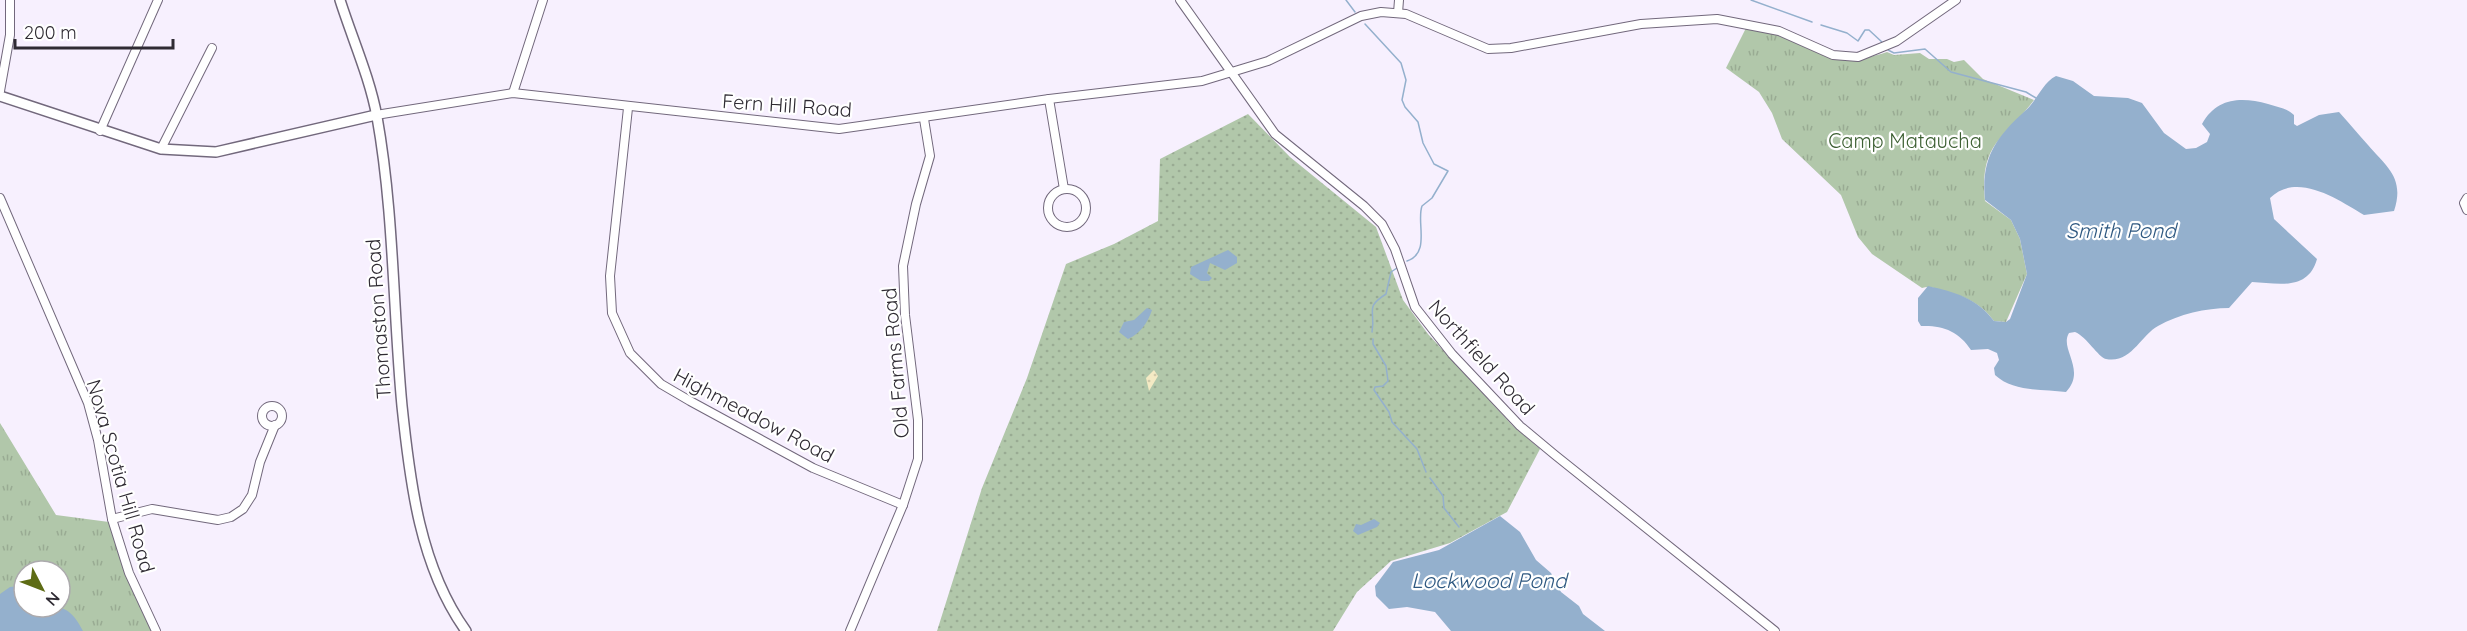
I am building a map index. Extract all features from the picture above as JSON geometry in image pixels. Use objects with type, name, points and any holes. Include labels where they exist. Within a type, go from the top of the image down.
[{"type":"main road","name":"Thomaston Road","points":[[340,0],[376,115],[387,206],[407,456],[418,520],[436,573],[466,631]]},
{"type":"main road","points":[[0,96],[100,131],[161,149],[216,152],[376,115]]},
{"type":"street","points":[[0,91],[10,35],[10,0]]},
{"type":"street","points":[[100,131],[158,0]]},
{"type":"street","points":[[513,93],[543,0]]},
{"type":"street","name":"Northfield Road","points":[[1180,0],[1275,135],[1364,206],[1382,224],[1395,249],[1415,307],[1482,388],[1546,447],[1775,631]]},
{"type":"street","points":[[1400,0],[1398,13],[1488,49],[1511,48],[1666,21],[1717,19],[1773,29],[1833,55],[1850,57],[1876,51],[1897,41],[1956,0]]},
{"type":"street","name":"Fern Hill Road","points":[[376,115],[513,93],[573,98],[628,108],[839,129],[924,119],[1049,99],[1202,81],[1232,74],[1283,55],[1361,16],[1381,12],[1398,13]]},
{"type":"street","points":[[161,149],[212,48]]},
{"type":"street","points":[[1049,99],[1064,189]]},
{"type":"street","name":"Highmeadow Road","points":[[628,108],[610,276],[612,314],[630,353],[661,384],[690,401],[813,468],[903,505]]},
{"type":"street","name":"Old Farms Road","points":[[850,631],[913,479],[919,442],[905,315],[903,266],[916,204],[930,156],[924,119]]},
{"type":"street","points":[[1064,189],[1078,192],[1086,205],[1083,219],[1070,227],[1056,223],[1049,210],[1052,197],[1064,189]]},
{"type":"street","name":"Nova Scotia Hill Road","points":[[0,198],[88,403],[98,440],[112,519],[129,573],[156,631]]},
{"type":"street","points":[[2467,198],[2464,203],[2467,210]]},
{"type":"street","points":[[112,519],[152,509],[218,520],[231,517],[243,509],[252,495],[260,462],[275,425]]},
{"type":"green space","name":"Camp Mataucha","points":[[1747,26],[1779,33],[1842,58],[1869,57],[1887,52],[1894,55],[1920,53],[1929,59],[1947,59],[1954,62],[1964,60],[1983,79],[2034,100],[1996,143],[1990,153],[1984,181],[1985,201],[2011,220],[2020,239],[2027,274],[2006,322],[1994,321],[1978,305],[1960,296],[1932,287],[1922,288],[1872,254],[1858,237],[1841,195],[1782,139],[1772,113],[1759,92],[1726,68]]},
{"type":"green space","points":[[1248,114],[1290,157],[1376,227],[1403,300],[1428,334],[1512,425],[1540,449],[1507,512],[1450,543],[1391,561],[1357,592],[1333,631],[937,631],[982,488],[1027,378],[1066,264],[1114,244],[1158,221],[1160,159]]},
{"type":"green space","points":[[0,423],[56,515],[109,522],[131,588],[153,631],[0,631]]},
{"type":"sand","points":[[1154,370],[1158,376],[1149,391],[1146,378]]},
{"type":"water","name":"Smith Pond","points":[[2056,76],[2073,81],[2094,96],[2128,98],[2142,103],[2164,133],[2186,149],[2196,148],[2207,142],[2210,134],[2202,124],[2215,108],[2231,101],[2249,100],[2285,109],[2294,115],[2294,124],[2297,126],[2319,115],[2339,112],[2382,160],[2396,181],[2397,200],[2394,211],[2364,215],[2343,202],[2318,191],[2293,187],[2281,190],[2270,198],[2274,219],[2317,259],[2313,270],[2306,277],[2299,281],[2281,284],[2252,282],[2229,308],[2193,312],[2166,322],[2152,330],[2129,353],[2115,359],[2106,359],[2084,338],[2075,332],[2069,333],[2067,346],[2074,368],[2074,376],[2066,392],[2028,389],[2010,384],[1995,375],[1994,368],[1999,360],[1997,353],[1988,349],[1971,350],[1961,338],[1949,330],[1921,326],[1918,321],[1918,298],[1928,286],[1973,301],[1994,321],[2006,322],[2010,319],[2027,274],[2020,239],[2011,220],[1985,200],[1985,173],[1992,150],[1998,140],[2029,107],[2047,83]]},
{"type":"water","points":[[1228,250],[1237,257],[1237,263],[1225,270],[1210,263],[1207,273],[1212,278],[1209,281],[1201,281],[1190,274],[1191,267]]},
{"type":"water","points":[[1147,308],[1152,310],[1143,327],[1136,334],[1128,339],[1119,332],[1124,322],[1134,320]]},
{"type":"water","name":"Lockwood Pond","points":[[1500,516],[1520,532],[1536,560],[1551,573],[1561,592],[1579,606],[1583,614],[1605,631],[1451,631],[1435,612],[1407,607],[1389,609],[1376,596],[1375,586],[1393,562],[1439,550]]},
{"type":"water","points":[[1374,519],[1380,523],[1377,527],[1358,535],[1353,531],[1356,524],[1361,525]]},
{"type":"water","points":[[12,587],[12,619],[72,619],[72,615],[83,631],[0,631],[0,594]]},
{"type":"waterway","points":[[1346,0],[1355,12]]},
{"type":"waterway","points":[[1751,0],[1812,22]]},
{"type":"waterway","points":[[1365,24],[1401,63],[1406,80],[1402,100],[1405,107],[1418,122],[1423,143],[1434,164],[1448,171],[1432,198],[1422,206],[1421,244],[1419,251],[1407,261]]},
{"type":"waterway","points":[[1821,25],[1847,33],[1858,41],[1865,30],[1869,30],[1883,43]]},
{"type":"waterway","points":[[1888,50],[1894,53],[1925,49],[1951,72],[2026,92],[2036,98]]},
{"type":"waterway","points":[[1372,332],[1373,306],[1386,294],[1391,272],[1397,268]]},
{"type":"waterway","points":[[1373,339],[1373,344],[1386,366],[1388,381],[1383,386],[1375,387],[1374,390],[1389,412],[1392,422],[1417,449],[1426,472]]},
{"type":"waterway","points":[[1430,478],[1443,496],[1444,508],[1459,527]]}]
